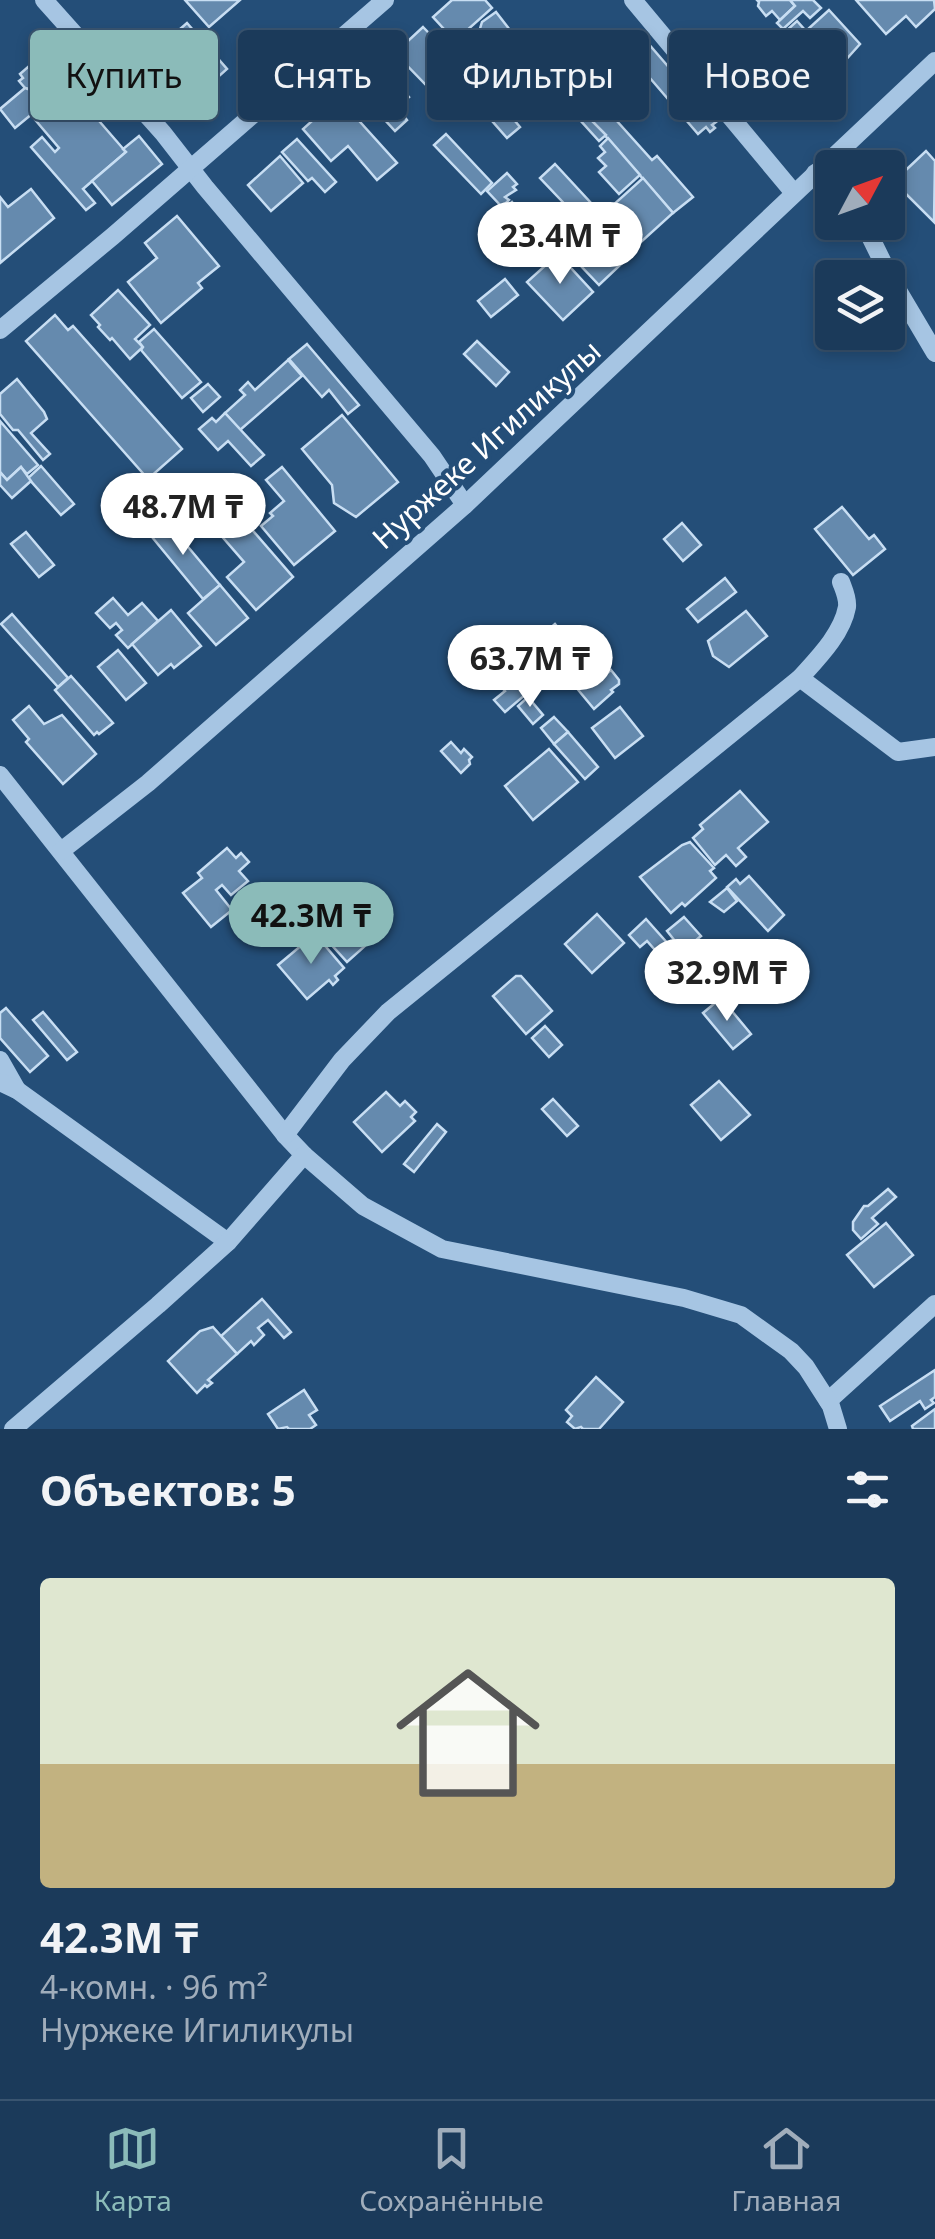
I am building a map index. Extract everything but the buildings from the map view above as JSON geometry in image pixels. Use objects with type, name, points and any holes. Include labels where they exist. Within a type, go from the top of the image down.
[{"type":"street","points":[[44,0],[192,168],[432,456],[465,505]]},
{"type":"street","points":[[0,330],[385,0]]},
{"type":"street","points":[[633,0],[794,193]]},
{"type":"street","name":"Нуржеке Игиликулы","points":[[840,150],[935,61]]},
{"type":"street","name":"Нуржеке Игиликулы","points":[[61,851],[148,783],[465,505],[815,173]]},
{"type":"street","points":[[872,240],[935,353]]},
{"type":"street","points":[[285,1135],[342,1060],[388,1012],[800,678],[823,654],[841,624],[848,603],[841,582]]},
{"type":"street","points":[[800,678],[898,752],[935,746]]},
{"type":"street","points":[[0,776],[285,1135],[364,1206],[442,1249],[684,1298],[741,1315],[791,1351],[806,1367],[828,1401],[838,1429]]},
{"type":"street","points":[[0,1060],[9,1086],[228,1242]]},
{"type":"street","points":[[12,1429],[228,1242],[304,1155]]},
{"type":"street","points":[[828,1401],[935,1304]]}]
